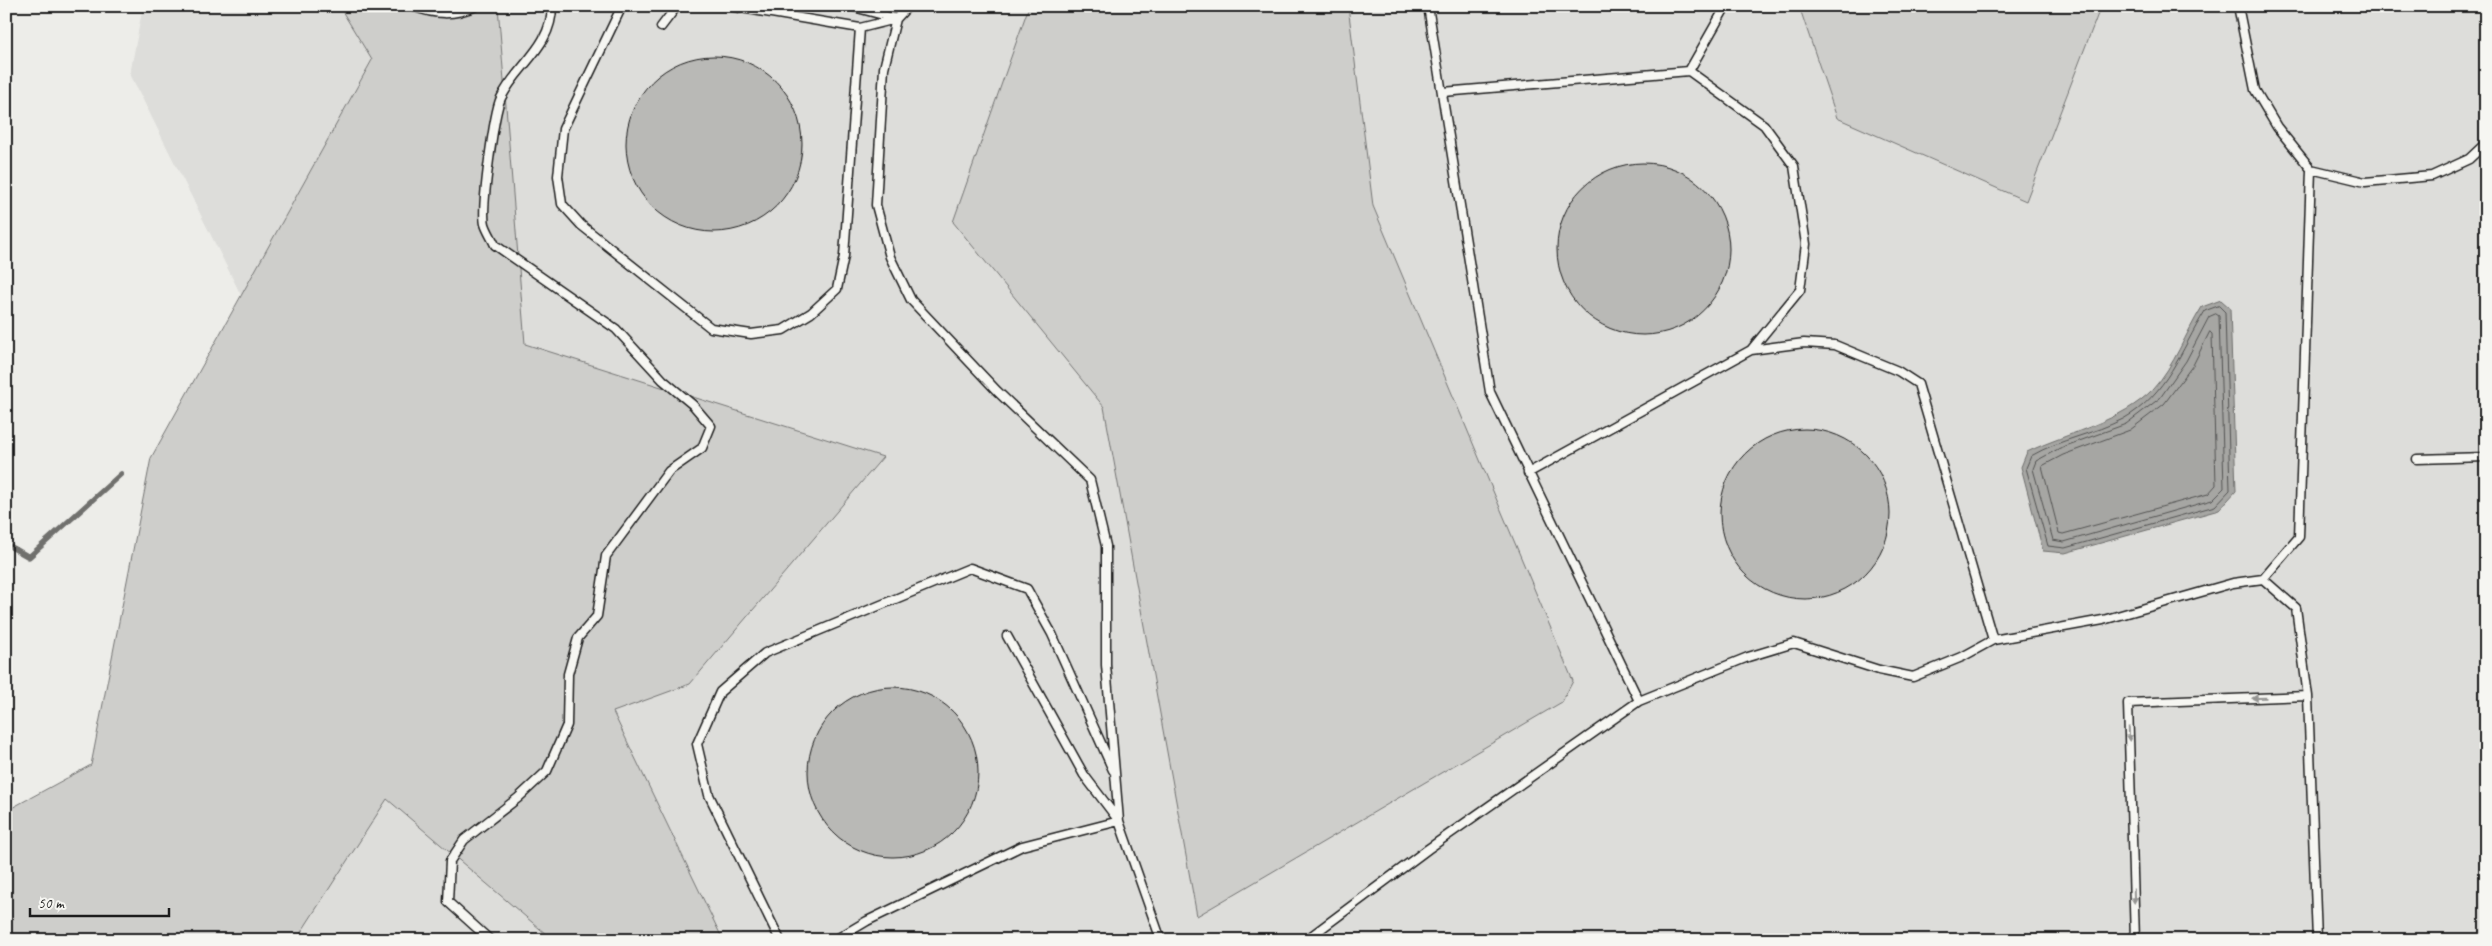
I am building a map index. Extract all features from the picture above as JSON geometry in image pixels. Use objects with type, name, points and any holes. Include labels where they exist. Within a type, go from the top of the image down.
[{"type":"lane","points":[[412,6],[428,12],[459,14],[476,6]]},
{"type":"lane","points":[[490,940],[448,902],[450,861],[464,840],[518,798],[546,771],[566,725],[568,674],[578,638],[597,616],[606,556],[669,470],[702,448],[711,426],[693,405],[663,380],[616,329],[495,245],[485,223],[485,182],[500,99],[536,51],[552,23],[552,6]]},
{"type":"lane","points":[[622,6],[563,129],[558,176],[562,204],[582,225],[711,328],[751,334],[783,330],[811,313],[837,289],[844,256],[860,28]]},
{"type":"lane","points":[[661,27],[677,6]]},
{"type":"lane","points":[[730,6],[860,28],[896,19]]},
{"type":"lane","points":[[850,6],[896,19]]},
{"type":"lane","points":[[908,6],[896,19],[884,68],[876,205],[890,258],[911,300],[997,392],[1090,480],[1106,546],[1106,665],[1120,821],[1161,940]]},
{"type":"lane","points":[[1428,6],[1490,392],[1639,701]]},
{"type":"lane","points":[[1689,71],[1726,6]]},
{"type":"lane","points":[[2238,6],[2256,90],[2277,127],[2311,169],[2365,182],[2432,176],[2469,159],[2486,143]]},
{"type":"lane","points":[[1443,92],[1689,71],[1764,124],[1794,166],[1806,244],[1800,290],[1751,350]]},
{"type":"lane","points":[[1309,939],[1428,849],[1639,701],[1748,656],[1794,643],[1878,670],[1913,677],[1962,656],[1993,640],[2103,620],[2233,583],[2263,578],[2299,537],[2311,169]]},
{"type":"lane","points":[[1528,473],[1751,350],[1804,343],[1836,345],[1898,371],[1918,384],[1993,640]]},
{"type":"lane","points":[[2417,459],[2486,457]]},
{"type":"lane","points":[[780,940],[709,795],[696,744],[720,692],[765,653],[970,568],[1027,589],[1052,634],[1116,776]]},
{"type":"lane","points":[[2263,578],[2296,608],[2308,696],[2316,940]]},
{"type":"lane","points":[[1007,636],[1084,775],[1120,821]]},
{"type":"lane","points":[[2135,940],[2128,703],[2308,696]]},
{"type":"lane","points":[[835,940],[867,920],[1022,846],[1120,821]]},
{"type":"path","points":[[6,21],[11,6]]},
{"type":"shaded area","points":[[143,6],[2486,6],[2486,940],[194,940],[370,552],[130,74]]},
{"type":"shaded area","points":[[339,6],[498,6],[525,344],[883,457],[690,684],[613,712],[723,940],[553,940],[387,799],[296,940],[6,940],[6,811],[91,765],[151,458],[372,60]]},
{"type":"shaded area","points":[[1029,6],[1348,6],[1373,206],[1573,681],[1562,702],[1197,916],[1104,407],[953,222]]},
{"type":"shaded area","points":[[1799,6],[2101,6],[2026,201],[1837,118]]},
{"type":"water","points":[[2221,300],[2230,308],[2236,491],[2219,510],[2065,553],[2043,551],[2021,467],[2027,452],[2110,418],[2141,400],[2153,389],[2168,370],[2202,307]]},
{"type":"building","points":[[714,56],[748,63],[770,76],[782,88],[798,118],[802,144],[795,178],[782,200],[770,212],[740,228],[714,232],[680,225],[658,212],[646,200],[630,170],[626,144],[633,110],[646,88],[658,76],[688,60]]},
{"type":"building","points":[[1635,163],[1651,163],[1684,173],[1704,188],[1719,208],[1727,232],[1729,249],[1727,266],[1719,290],[1704,310],[1684,325],[1668,331],[1651,335],[1635,335],[1602,325],[1577,304],[1567,290],[1561,274],[1557,257],[1557,241],[1567,208],[1588,183],[1602,173],[1618,167]]},
{"type":"building","points":[[1813,429],[1838,435],[1859,448],[1871,460],[1887,489],[1890,514],[1889,531],[1884,547],[1871,568],[1859,580],[1830,596],[1797,599],[1772,593],[1751,580],[1739,568],[1723,539],[1720,506],[1726,481],[1739,460],[1751,448],[1780,432]]},
{"type":"building","points":[[885,687],[901,687],[933,697],[947,706],[959,718],[968,732],[974,747],[978,772],[974,797],[968,812],[959,826],[947,838],[933,847],[918,853],[901,857],[885,857],[853,847],[839,838],[827,826],[818,812],[812,797],[808,780],[808,764],[818,732],[827,718],[839,706],[853,697],[868,691]]},
{"type":"waterway","points":[[6,544],[29,557],[121,474]]}]
